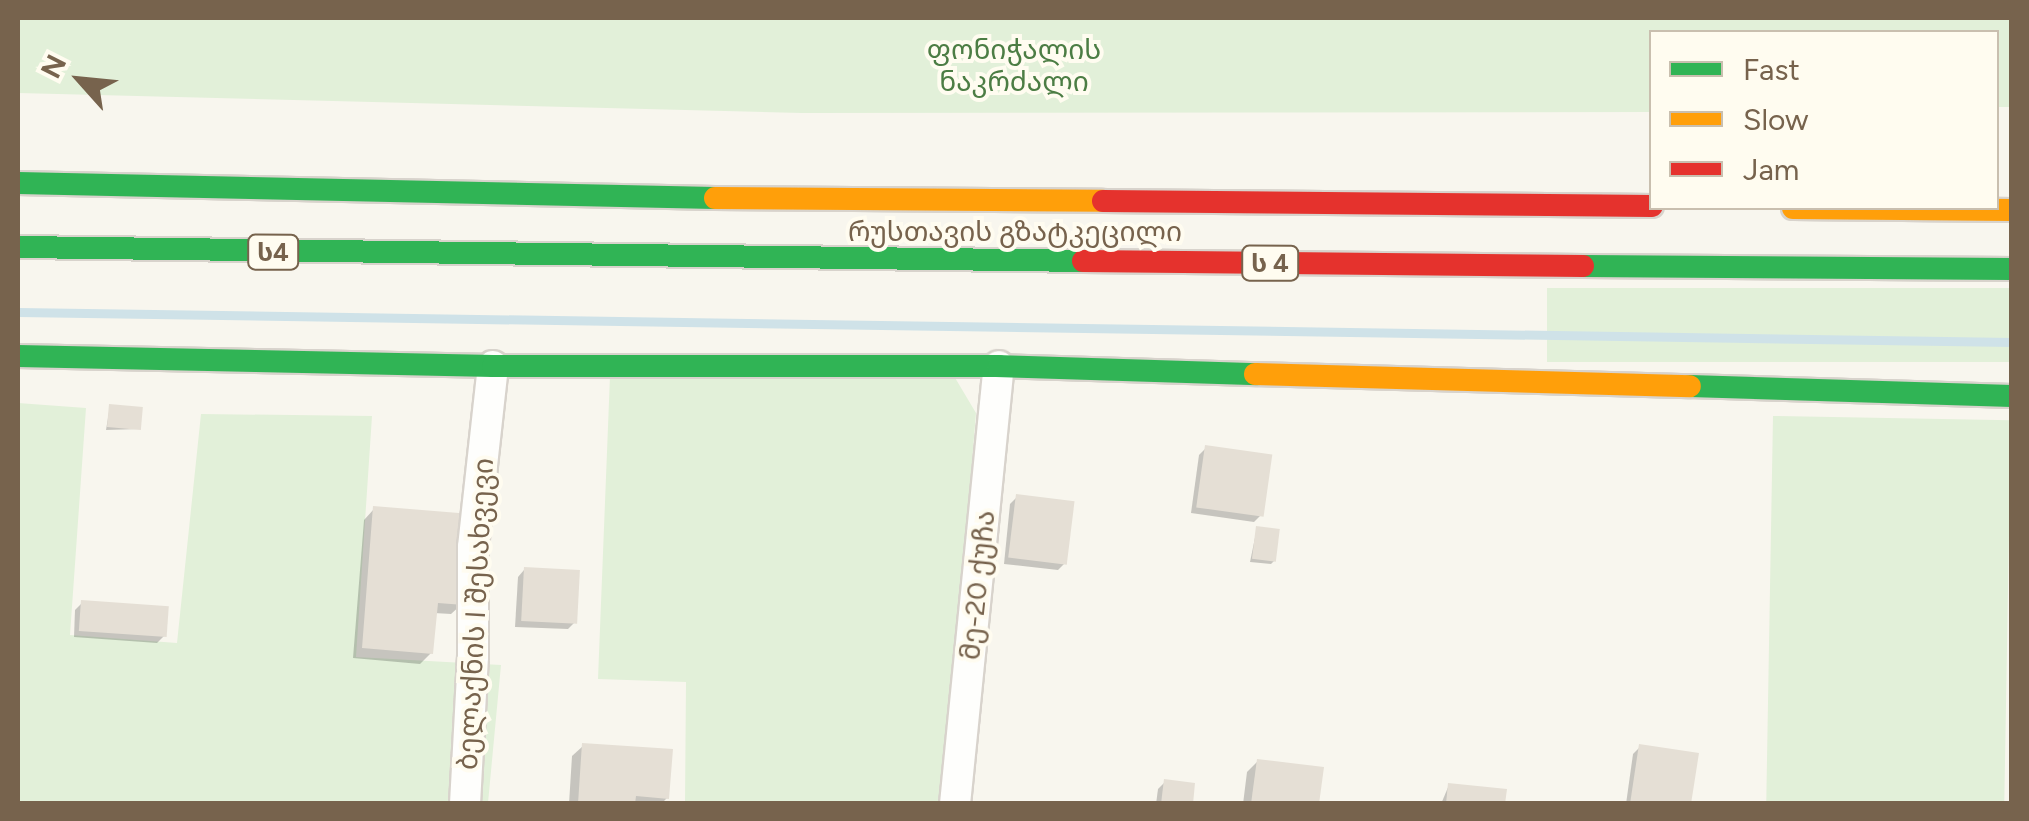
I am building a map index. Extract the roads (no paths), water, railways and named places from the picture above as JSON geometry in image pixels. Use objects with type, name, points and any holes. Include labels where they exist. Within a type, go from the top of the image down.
[{"type":"main road","name":"რუსთავის გზატკეცილი","points":[[18,183],[528,196],[1649,206]]},
{"type":"main road","name":"რუსთავის გზატკეცილი","points":[[18,247],[528,258],[2012,269]]},
{"type":"main road","points":[[18,356],[493,366],[999,366],[2012,396]]},
{"type":"street","name":"ბელაქნის I შესახვევი","points":[[465,804],[473,547],[493,366]]},
{"type":"street","name":"მე-20 ქუჩა","points":[[955,804],[999,366]]},
{"type":"waterway","points":[[18,312],[2012,342]]},
{"type":"park label","name":"ფონიჭალის ნაკრძალი","points":[[1014,65]]}]
